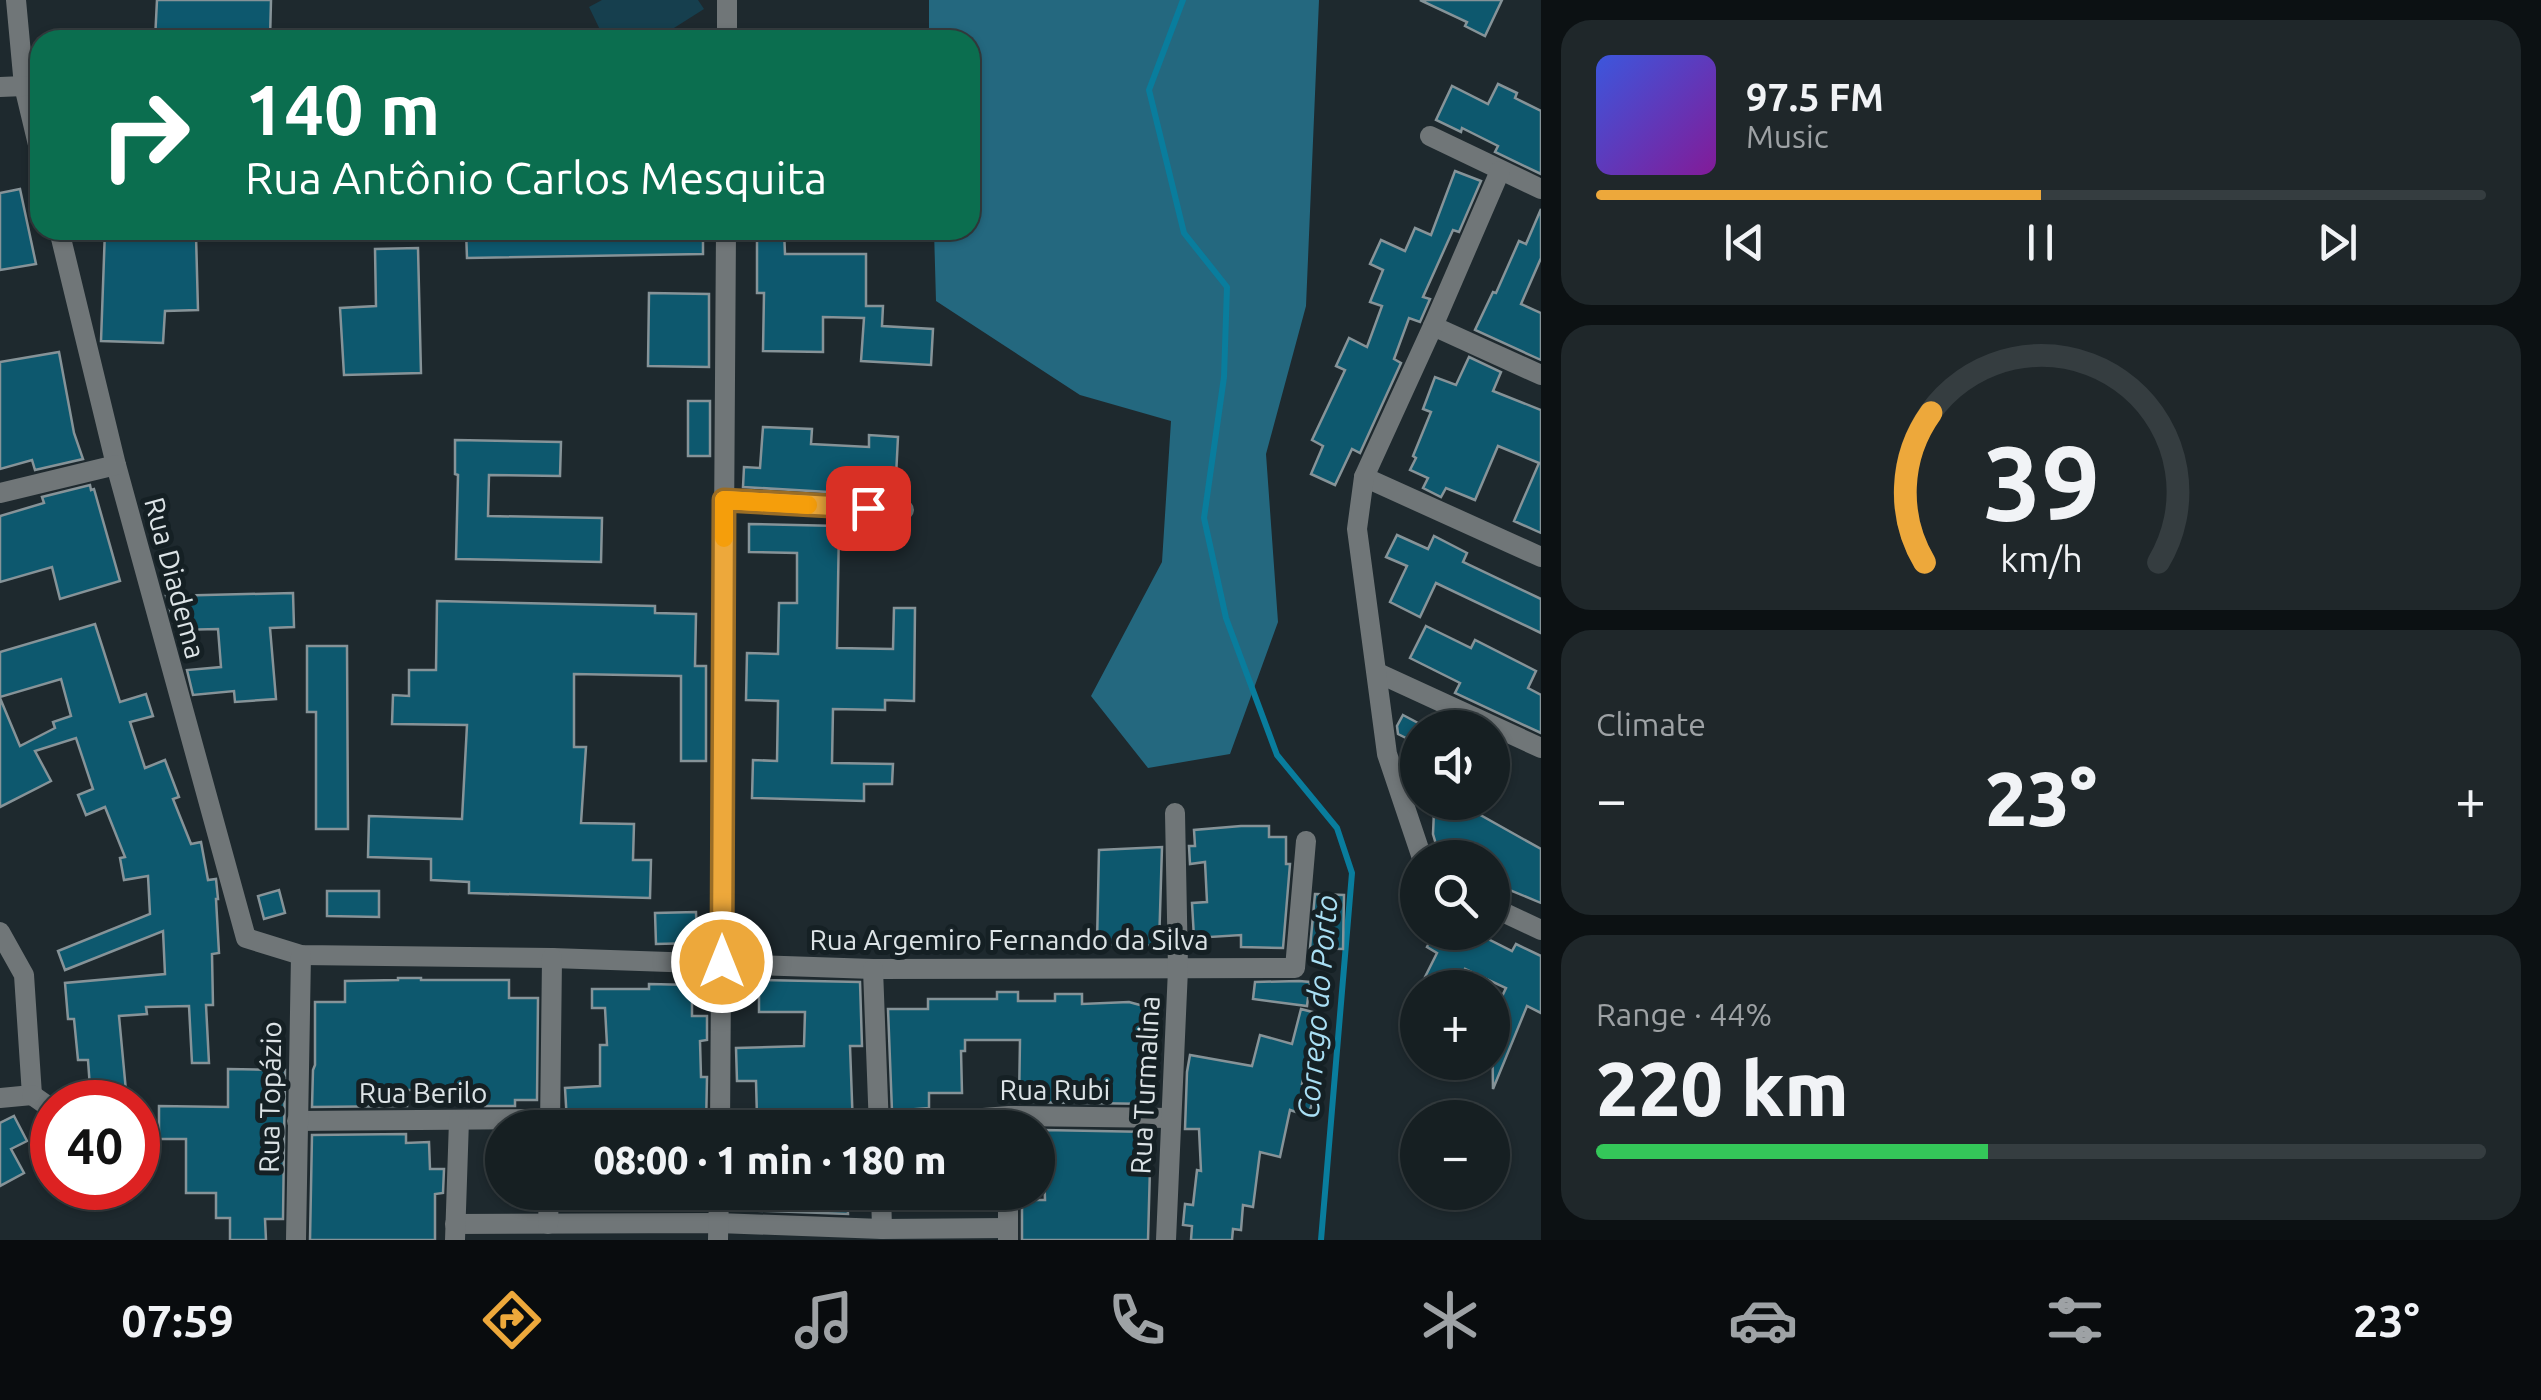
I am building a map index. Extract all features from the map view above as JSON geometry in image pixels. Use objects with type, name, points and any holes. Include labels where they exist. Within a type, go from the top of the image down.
[{"type":"street","points":[[16,0],[30,111]]},
{"type":"street","points":[[727,0],[727,30]]},
{"type":"street","points":[[0,87],[24,86]]},
{"type":"street","points":[[1430,136],[1541,190]]},
{"type":"street","points":[[1416,840],[1387,754],[1357,529],[1364,477],[1500,171]]},
{"type":"street","name":"Rua Diadema","points":[[61,240],[116,465],[246,938]]},
{"type":"street","points":[[720,1110],[726,240]]},
{"type":"street","points":[[1434,326],[1541,375]]},
{"type":"street","points":[[0,493],[116,465]]},
{"type":"street","points":[[1364,477],[1541,557]]},
{"type":"street","points":[[724,500],[904,510]]},
{"type":"street","points":[[1378,673],[1541,748]]},
{"type":"street","name":"Rua Turmalina","points":[[1166,1240],[1178,970],[1176,812]]},
{"type":"street","name":"Rua Argemiro Fernando da Silva","points":[[246,938],[301,955],[722,962],[873,969],[1295,968],[1306,842]]},
{"type":"street","points":[[1510,915],[1541,930]]},
{"type":"street","points":[[0,932],[24,975],[31,1080]]},
{"type":"street","name":"Rua Topázio","points":[[296,1240],[301,955]]},
{"type":"street","points":[[550,1110],[552,958]]},
{"type":"street","points":[[873,969],[878,1110]]},
{"type":"street","points":[[0,1098],[30,1095]]},
{"type":"street","name":"Rua Rubi","points":[[1055,1121],[1171,1118]]},
{"type":"street","points":[[459,1120],[455,1232],[548,1224],[718,1232],[882,1229],[1008,1234]]},
{"type":"street","name":"Rua Berilo","points":[[296,1121],[485,1121]]},
{"type":"street","points":[[548,1210],[548,1224]]},
{"type":"street","points":[[881,1210],[882,1229]]},
{"type":"shaded area","points":[[602,0],[698,0],[704,9],[671,30],[600,30],[589,7]]},
{"type":"shaded area","points":[[929,0],[1319,0],[1306,306],[1266,454],[1278,622],[1230,754],[1148,768],[1091,696],[1162,562],[1171,421],[1080,395],[936,301],[934,240],[980,240],[980,30],[929,30]]},
{"type":"building","points":[[157,0],[271,0],[270,30],[156,30]]},
{"type":"building","points":[[1420,0],[1502,0],[1485,36],[1465,26],[1467,22]]},
{"type":"building","points":[[1498,84],[1541,111],[1541,174],[1495,152],[1498,146],[1436,120],[1452,86],[1488,104]]},
{"type":"building","points":[[1455,171],[1481,181],[1459,232],[1453,230],[1423,297],[1430,299],[1420,322],[1409,318],[1394,359],[1401,363],[1360,453],[1352,449],[1335,485],[1311,474],[1323,446],[1312,440],[1345,370],[1336,366],[1349,338],[1367,347],[1382,306],[1370,302],[1383,270],[1370,264],[1381,240],[1405,251],[1415,228],[1431,235]]},
{"type":"building","points":[[20,189],[36,264],[0,270],[0,193]]},
{"type":"building","points":[[1541,209],[1541,258],[1521,304],[1541,313],[1541,360],[1475,330],[1519,241],[1526,244]]},
{"type":"building","points":[[105,240],[196,240],[198,310],[165,311],[163,343],[101,341]]},
{"type":"building","points":[[466,240],[703,240],[703,254],[467,258]]},
{"type":"building","points":[[757,240],[784,240],[785,254],[866,254],[866,306],[883,306],[882,326],[933,329],[931,365],[861,361],[864,318],[823,317],[823,352],[763,351],[764,293],[757,293]]},
{"type":"building","points":[[418,248],[421,373],[344,375],[340,308],[376,306],[375,249]]},
{"type":"building","points":[[649,293],[709,294],[709,367],[648,366]]},
{"type":"building","points":[[59,352],[74,433],[83,459],[35,470],[32,460],[0,469],[0,362]]},
{"type":"building","points":[[1469,357],[1501,372],[1493,391],[1541,410],[1541,533],[1514,521],[1539,463],[1498,446],[1475,500],[1446,488],[1441,497],[1423,488],[1428,478],[1410,470],[1431,412],[1423,409],[1435,377],[1456,385]]},
{"type":"building","points":[[688,401],[710,401],[710,456],[688,456]]},
{"type":"building","points":[[763,427],[812,429],[811,444],[869,447],[869,435],[898,437],[895,496],[743,487],[744,467],[760,468]]},
{"type":"building","points":[[455,440],[561,442],[560,476],[489,475],[488,516],[602,518],[601,562],[456,559]]},
{"type":"building","points":[[90,485],[120,581],[60,599],[52,567],[0,582],[0,516],[44,503],[42,497]]},
{"type":"building","points":[[749,524],[839,526],[837,648],[893,649],[894,608],[915,608],[914,701],[885,700],[885,710],[833,709],[832,763],[893,764],[892,784],[864,784],[864,801],[752,798],[753,760],[777,761],[778,701],[746,700],[747,653],[778,654],[779,603],[797,603],[797,553],[749,552]]},
{"type":"building","points":[[1397,535],[1428,549],[1434,536],[1467,553],[1463,562],[1541,599],[1541,633],[1436,583],[1420,617],[1390,602],[1407,566],[1386,557]]},
{"type":"building","points":[[293,593],[294,627],[270,628],[276,699],[235,702],[234,691],[193,695],[187,670],[221,667],[218,629],[176,630],[166,596]]},
{"type":"building","points":[[437,601],[655,606],[655,613],[696,614],[695,666],[706,666],[706,761],[681,761],[681,676],[574,674],[574,747],[586,747],[581,823],[634,824],[633,860],[651,860],[650,898],[469,893],[469,882],[431,880],[431,859],[368,857],[369,816],[462,819],[467,725],[392,724],[393,695],[409,696],[409,670],[436,670]]},
{"type":"building","points":[[95,624],[120,702],[146,694],[153,716],[130,722],[145,768],[165,760],[179,797],[173,799],[191,844],[201,842],[208,880],[216,879],[219,953],[212,954],[213,1005],[206,1005],[209,1063],[192,1063],[189,1006],[146,1007],[147,1014],[119,1016],[125,1080],[89,1080],[88,1060],[78,1060],[74,1019],[68,1019],[65,983],[165,974],[163,931],[65,970],[58,951],[150,914],[148,876],[124,880],[120,858],[125,857],[105,807],[86,815],[78,795],[93,789],[76,738],[35,751],[51,781],[0,807],[0,698],[20,746],[55,728],[53,722],[71,716],[61,679],[0,697],[0,652]]},
{"type":"building","points":[[1426,626],[1471,648],[1475,640],[1536,671],[1528,688],[1541,695],[1541,733],[1510,719],[1510,710],[1492,710],[1455,693],[1460,683],[1410,658]]},
{"type":"building","points":[[307,646],[347,646],[348,829],[316,829],[316,712],[307,712]]},
{"type":"building","points":[[1434,820],[1489,820],[1541,849],[1541,903],[1510,890],[1510,840],[1435,840]]},
{"type":"building","points":[[1269,826],[1269,837],[1286,837],[1286,864],[1290,864],[1283,948],[1241,947],[1241,935],[1194,938],[1192,903],[1207,902],[1205,862],[1190,864],[1189,846],[1195,846],[1194,830]]},
{"type":"building","points":[[1162,847],[1159,946],[1097,944],[1099,850]]},
{"type":"building","points":[[279,890],[285,913],[264,919],[258,896]]},
{"type":"building","points":[[327,891],[379,891],[379,917],[327,916]]},
{"type":"building","points":[[1315,894],[1344,895],[1343,949],[1310,948]]},
{"type":"building","points":[[696,912],[697,943],[656,944],[655,913]]},
{"type":"building","points":[[1516,944],[1541,956],[1541,1013],[1527,1006],[1510,1048],[1510,970],[1428,970],[1437,953],[1432,950],[1512,951]]},
{"type":"building","points":[[509,980],[509,998],[538,998],[537,1100],[515,1100],[515,1106],[485,1106],[485,1089],[407,1090],[407,1106],[312,1107],[315,1002],[345,1002],[345,981]]},
{"type":"building","points":[[759,980],[860,982],[862,1046],[850,1046],[852,1110],[757,1110],[756,1081],[737,1081],[736,1048],[804,1046],[805,1012],[759,1012]]},
{"type":"building","points":[[1255,982],[1310,982],[1307,1006],[1253,999]]},
{"type":"building","points":[[649,984],[692,985],[692,1016],[707,1016],[707,1040],[700,1041],[701,1077],[707,1077],[706,1110],[566,1110],[565,1088],[600,1086],[600,1045],[607,1045],[605,1008],[592,1008],[592,989],[649,989]]},
{"type":"building","points":[[997,992],[1018,992],[1018,1001],[1055,1001],[1055,994],[1082,994],[1082,1004],[1129,1002],[1151,1008],[1152,1104],[1019,1102],[1020,1040],[965,1040],[965,1051],[961,1051],[962,1093],[929,1093],[929,1108],[892,1110],[888,1009],[928,1009],[928,999],[997,999]]},
{"type":"building","points":[[1301,1009],[1320,1014],[1302,1084],[1317,1089],[1308,1116],[1290,1110],[1280,1157],[1260,1152],[1253,1207],[1243,1205],[1241,1230],[1233,1229],[1232,1240],[1191,1240],[1192,1226],[1183,1225],[1185,1204],[1193,1205],[1197,1170],[1201,1171],[1199,1129],[1185,1129],[1190,1055],[1252,1066],[1260,1035],[1292,1044]]},
{"type":"building","points":[[228,1069],[285,1070],[283,1219],[265,1219],[266,1240],[230,1240],[230,1218],[216,1218],[216,1193],[186,1193],[186,1139],[160,1139],[160,1106],[228,1107]]},
{"type":"building","points":[[14,1116],[27,1141],[11,1149],[24,1173],[0,1186],[0,1123]]},
{"type":"building","points":[[1055,1130],[1151,1132],[1148,1240],[1022,1240],[1022,1210],[1055,1210]]},
{"type":"building","points":[[406,1134],[406,1143],[429,1142],[430,1169],[444,1169],[443,1193],[435,1194],[435,1240],[310,1240],[312,1135]]},
{"type":"building","points":[[738,1210],[848,1210],[848,1214]]},
{"type":"waterway","name":"Corrego do Porto","points":[[1183,0],[1149,90],[1184,233],[1227,287],[1224,377],[1204,518],[1226,618],[1277,755],[1337,828],[1352,873],[1321,1240]]},
{"type":"slow traffic","points":[[724,538],[724,500],[808,505]]},
{"type":"route","points":[[722,962],[724,500],[868,508]]}]
